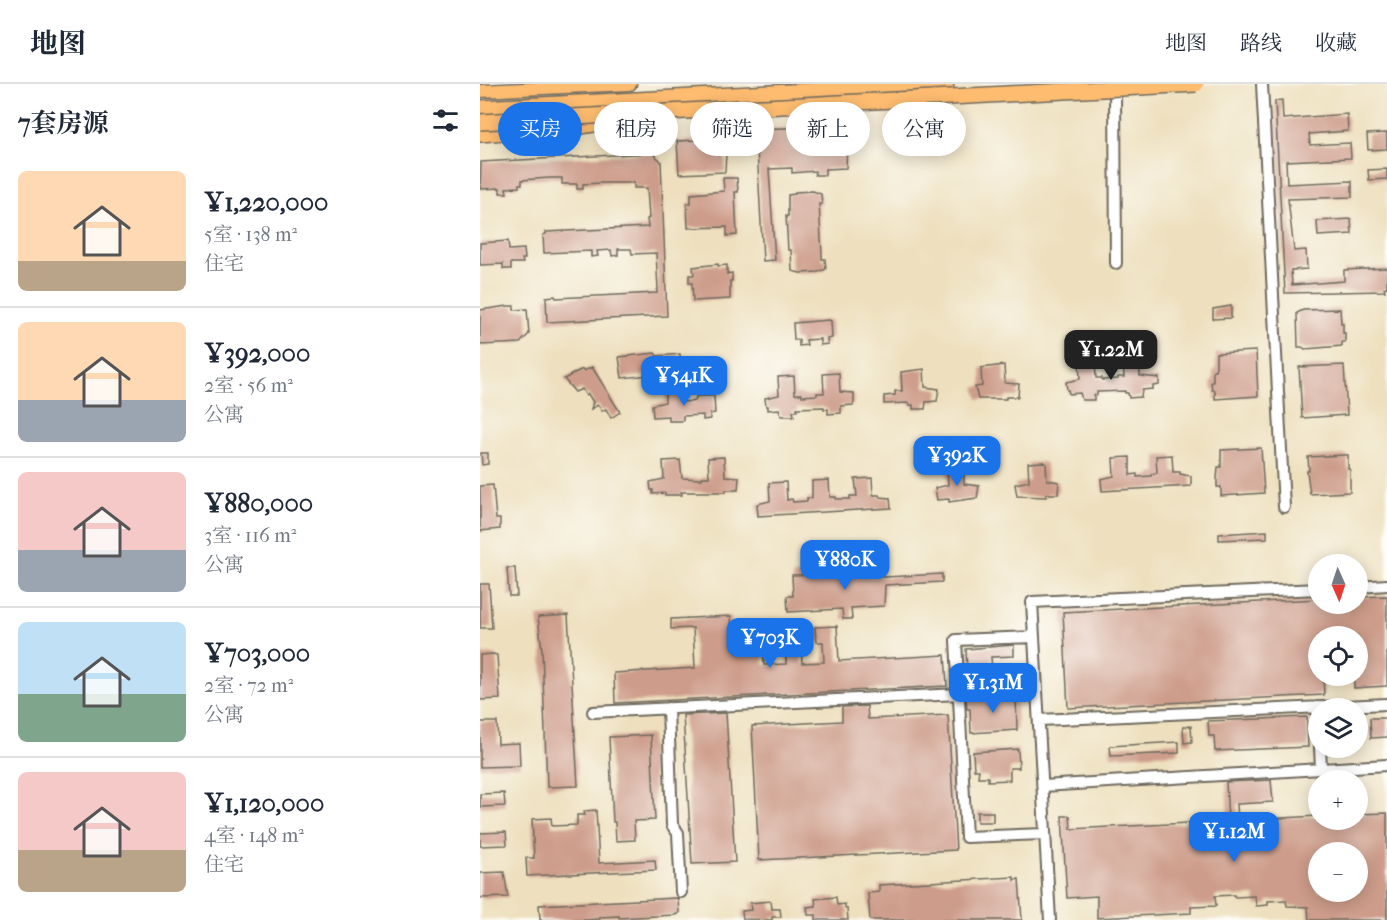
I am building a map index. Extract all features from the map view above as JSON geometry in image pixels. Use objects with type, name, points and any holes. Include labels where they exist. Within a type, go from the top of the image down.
[{"type":"highway","points":[[827,84],[870,88]]},
{"type":"highway","points":[[480,108],[946,84]]},
{"type":"highway","points":[[678,112],[1196,84]]},
{"type":"highway","points":[[480,122],[594,116]]},
{"type":"highway","points":[[480,134],[594,124]]},
{"type":"main road","points":[[480,91],[630,84]]},
{"type":"street","points":[[1115,84],[1116,263]]},
{"type":"street","points":[[1262,84],[1284,507]]},
{"type":"street","points":[[1368,586],[1387,585]]},
{"type":"street","points":[[1050,920],[1032,602],[1308,589]]},
{"type":"street","points":[[1034,637],[956,640],[958,694],[966,837],[1045,834]]},
{"type":"street","points":[[593,712],[958,694]]},
{"type":"street","points":[[1368,705],[1387,704]]},
{"type":"street","points":[[1039,720],[1308,707]]},
{"type":"street","points":[[668,708],[672,825],[678,832],[681,891]]},
{"type":"street","points":[[1320,758],[1321,769]]},
{"type":"street","points":[[1043,786],[1387,765]]},
{"type":"building","points":[[1282,100],[1283,119],[1347,114],[1348,131],[1309,134],[1310,145],[1350,143],[1351,158],[1286,161],[1287,184],[1352,181],[1352,197],[1288,199],[1294,251],[1306,250],[1307,269],[1291,270],[1292,285],[1344,281],[1344,270],[1387,268],[1385,291],[1285,293],[1275,101]]},
{"type":"building","points":[[774,128],[786,128],[786,156],[846,156],[846,168],[825,169],[825,175],[815,175],[815,171],[792,173],[792,168],[769,169],[775,260],[763,261],[757,156],[774,156]]},
{"type":"building","points":[[1387,133],[1387,149],[1368,150],[1367,134]]},
{"type":"building","points":[[690,140],[690,156],[726,156],[725,172],[679,174],[678,141]]},
{"type":"building","points":[[595,156],[655,156],[661,161],[667,316],[547,322],[546,297],[657,293],[656,253],[632,254],[631,249],[618,249],[618,255],[612,256],[611,250],[597,251],[598,256],[591,257],[591,251],[544,253],[543,235],[546,232],[648,227],[647,188],[634,188],[634,183],[602,183],[583,184],[583,189],[577,189],[577,184],[562,184],[562,178],[549,178],[522,180],[519,187],[506,188],[507,193],[500,193],[500,188],[480,189],[481,162]]},
{"type":"building","points":[[1387,169],[1387,179],[1369,180],[1368,170]]},
{"type":"building","points":[[723,178],[737,178],[738,192],[735,192],[737,235],[727,236],[727,227],[688,228],[687,203],[691,203],[691,194],[724,191]]},
{"type":"building","points":[[813,191],[821,194],[822,204],[819,204],[822,259],[825,259],[826,269],[800,273],[792,271],[791,250],[788,250],[786,216],[788,216],[788,195],[795,194],[795,192]]},
{"type":"building","points":[[1351,219],[1352,234],[1318,236],[1317,221]]},
{"type":"building","points":[[508,241],[509,250],[524,249],[523,263],[511,263],[511,269],[503,269],[503,264],[480,265],[480,243]]},
{"type":"building","points":[[718,264],[718,266],[727,265],[727,274],[732,273],[730,299],[693,301],[689,275],[694,275],[693,267]]},
{"type":"building","points":[[514,306],[514,310],[527,309],[529,334],[520,343],[480,345],[480,310]]},
{"type":"building","points":[[1231,306],[1231,318],[1213,319],[1213,309]]},
{"type":"building","points":[[1340,309],[1343,333],[1345,333],[1345,342],[1342,342],[1342,346],[1305,349],[1298,347],[1297,313],[1303,310]]},
{"type":"building","points":[[831,321],[832,338],[827,339],[828,344],[820,345],[820,339],[806,340],[807,345],[799,346],[799,340],[794,340],[793,323]]},
{"type":"building","points":[[1256,351],[1258,396],[1215,399],[1215,390],[1212,390],[1211,382],[1213,382],[1213,370],[1216,367],[1216,353]]},
{"type":"building","points":[[655,353],[657,356],[680,354],[681,370],[622,378],[619,357]]},
{"type":"building","points":[[1139,357],[1140,376],[1159,378],[1159,385],[1153,386],[1153,389],[1142,390],[1141,397],[1129,398],[1125,391],[1097,392],[1094,400],[1082,400],[1080,393],[1069,394],[1067,390],[1066,382],[1080,379],[1079,361],[1095,360],[1096,378],[1118,379],[1118,377],[1124,377],[1123,358]]},
{"type":"building","points":[[1004,365],[1005,383],[1019,384],[1018,397],[978,399],[975,387],[982,386],[981,368]]},
{"type":"building","points":[[1344,365],[1347,415],[1302,418],[1299,367]]},
{"type":"building","points":[[592,367],[620,412],[611,418],[606,409],[602,411],[598,405],[591,409],[593,402],[588,394],[586,396],[582,389],[575,392],[564,379]]},
{"type":"building","points":[[924,369],[925,387],[939,389],[937,401],[926,402],[925,409],[913,409],[913,405],[909,403],[884,404],[884,396],[895,395],[895,391],[902,391],[901,372]]},
{"type":"building","points":[[839,373],[840,392],[854,393],[853,405],[841,406],[841,413],[828,414],[828,409],[824,407],[797,408],[797,411],[793,411],[794,416],[781,416],[779,409],[768,410],[766,406],[765,398],[779,395],[778,377],[794,376],[795,394],[802,394],[802,396],[824,393],[823,374]]},
{"type":"building","points":[[680,389],[681,402],[695,401],[698,396],[714,396],[715,413],[710,414],[710,419],[703,420],[703,415],[683,416],[683,421],[669,421],[669,416],[653,417],[652,405],[665,402],[665,390]]},
{"type":"building","points":[[1261,448],[1264,493],[1221,496],[1221,487],[1217,487],[1217,479],[1218,467],[1221,467],[1221,450]]},
{"type":"building","points":[[481,453],[488,453],[488,464],[482,465]]},
{"type":"building","points":[[1172,455],[1173,472],[1191,476],[1191,486],[1102,491],[1101,479],[1114,476],[1113,458],[1130,457],[1130,475],[1137,474],[1137,477],[1157,473],[1156,456]]},
{"type":"building","points":[[1348,455],[1350,492],[1310,494],[1308,457]]},
{"type":"building","points":[[724,457],[725,476],[739,477],[738,490],[681,492],[682,495],[665,495],[665,493],[653,494],[651,490],[650,482],[664,479],[663,461],[680,460],[682,478],[702,479],[702,477],[709,477],[708,458]]},
{"type":"building","points":[[1044,462],[1047,480],[1059,482],[1058,494],[1046,494],[1046,497],[1017,496],[1015,484],[1029,481],[1028,463]]},
{"type":"building","points":[[964,466],[964,484],[979,486],[977,498],[949,502],[949,499],[937,500],[935,488],[948,485],[947,467]]},
{"type":"building","points":[[872,478],[873,495],[890,498],[891,508],[758,516],[757,504],[770,501],[769,483],[786,482],[787,500],[792,499],[793,502],[807,501],[807,498],[812,498],[812,481],[829,480],[830,497],[850,499],[850,496],[857,496],[855,479]]},
{"type":"building","points":[[493,485],[496,519],[500,519],[500,529],[480,531],[480,486]]},
{"type":"building","points":[[1267,531],[1267,538],[1219,540],[1219,534]]},
{"type":"building","points":[[507,568],[515,568],[517,596],[509,596]]},
{"type":"building","points":[[838,574],[885,577],[942,574],[942,582],[885,585],[884,606],[851,608],[852,619],[843,619],[842,609],[788,612],[787,596],[793,596],[792,575]]},
{"type":"building","points":[[480,584],[489,584],[492,628],[480,628]]},
{"type":"building","points":[[1387,596],[1387,686],[1354,688],[1354,686],[1368,686],[1368,626],[1308,626],[1308,686],[1324,686],[1324,695],[1068,708],[1063,612],[1308,600],[1308,614],[1368,614],[1368,597]]},
{"type":"building","points":[[568,615],[578,786],[547,787],[542,650],[538,617]]},
{"type":"building","points":[[731,616],[732,631],[762,630],[764,665],[786,664],[786,648],[801,647],[802,663],[824,662],[823,642],[816,642],[815,627],[837,626],[839,661],[945,655],[947,686],[615,703],[614,673],[695,668],[693,628],[671,629],[671,619]]},
{"type":"building","points":[[1014,645],[1014,656],[991,657],[992,670],[967,672],[966,649]]},
{"type":"building","points":[[480,655],[497,655],[500,699],[480,700]]},
{"type":"building","points":[[1016,696],[1017,730],[971,733],[970,709],[967,709],[966,698]]},
{"type":"building","points":[[867,706],[868,719],[948,715],[956,850],[759,860],[752,726],[842,721],[842,707]]},
{"type":"building","points":[[726,713],[735,862],[692,864],[683,715]]},
{"type":"building","points":[[1307,717],[1308,747],[1215,751],[1214,736],[1209,736],[1208,721]]},
{"type":"building","points":[[1370,718],[1387,718],[1387,737],[1371,738]]},
{"type":"building","points":[[480,722],[497,722],[498,744],[519,743],[520,766],[480,767]]},
{"type":"building","points":[[1191,726],[1192,742],[1184,743],[1183,727]]},
{"type":"building","points":[[651,735],[655,820],[634,821],[635,840],[616,841],[609,737]]},
{"type":"building","points":[[1179,742],[1179,753],[1111,756],[1110,746]]},
{"type":"building","points":[[1018,749],[1019,768],[1010,768],[1010,780],[988,781],[988,777],[978,777],[979,770],[974,770],[973,752]]},
{"type":"building","points":[[1271,780],[1273,802],[1237,804],[1238,821],[1252,820],[1252,816],[1261,816],[1261,819],[1308,817],[1308,830],[1368,830],[1368,814],[1387,813],[1387,920],[1309,920],[1308,907],[1287,906],[1286,900],[1268,901],[1268,905],[1256,906],[1255,896],[1235,897],[1234,895],[1215,896],[1216,906],[1191,907],[1191,913],[1097,918],[1097,896],[1067,898],[1062,816],[1070,816],[1071,829],[1228,821],[1226,782]]},
{"type":"building","points":[[504,793],[505,806],[480,807],[480,794]]},
{"type":"building","points":[[596,810],[599,863],[655,860],[656,870],[527,876],[526,858],[534,858],[532,819],[551,818],[552,826],[577,825],[577,815],[585,815],[584,811]]},
{"type":"building","points":[[977,812],[993,812],[993,822],[977,822]]},
{"type":"building","points":[[506,832],[507,845],[480,846],[480,833]]},
{"type":"building","points":[[504,872],[508,897],[480,898],[480,873]]},
{"type":"building","points":[[1014,877],[1014,880],[1019,879],[1022,920],[870,920],[868,893],[879,892],[879,885]]},
{"type":"building","points":[[836,897],[837,905],[845,904],[848,920],[816,920],[816,915],[808,915],[807,907],[816,906],[815,899]]},
{"type":"building","points":[[676,898],[679,913],[675,915],[540,920],[539,905]]},
{"type":"building","points":[[771,901],[772,909],[780,909],[781,917],[772,917],[772,920],[743,919],[742,911],[751,910],[750,903]]}]
